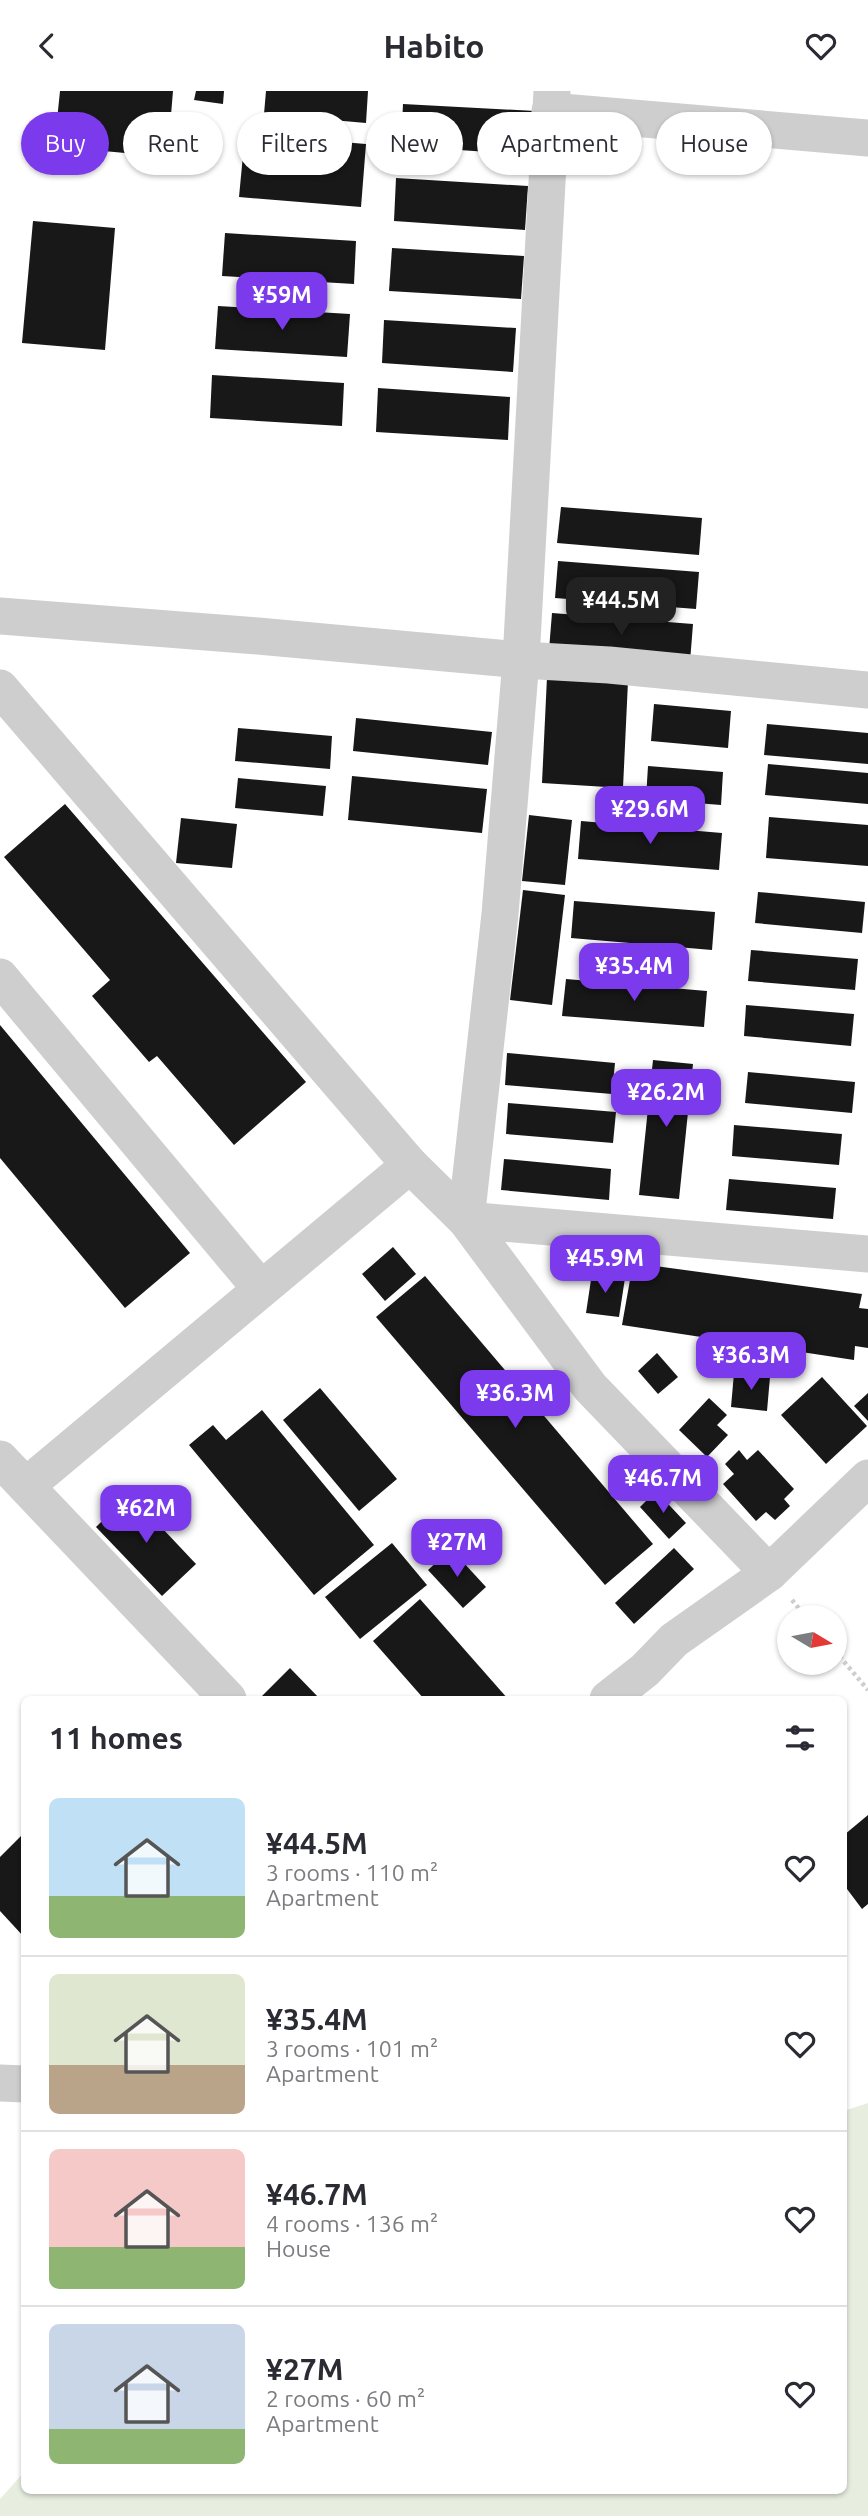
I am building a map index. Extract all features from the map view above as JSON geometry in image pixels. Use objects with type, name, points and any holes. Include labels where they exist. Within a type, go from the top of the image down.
[{"type":"street","points":[[466,1220],[500,914],[521,660],[551,101],[868,138]]},
{"type":"street","points":[[0,616],[258,635],[868,690]]},
{"type":"street","points":[[0,688],[410,1165],[466,1220],[590,1387],[769,1573]]},
{"type":"street","points":[[0,977],[261,1289]]},
{"type":"street","points":[[26,1486],[410,1165]]},
{"type":"street","points":[[466,1220],[868,1254]]},
{"type":"street","points":[[0,1459],[225,1696]]},
{"type":"street","points":[[612,1696],[645,1670],[674,1640],[769,1573],[868,1478]]},
{"type":"street","points":[[0,2083],[21,2084]]},
{"type":"path","points":[[847,1665],[868,1690]]},
{"type":"shaded area","points":[[868,2103],[868,2516],[0,2516],[0,2499],[21,2475],[21,2494],[847,2494],[847,2110]]},
{"type":"building","points":[[60,91],[173,91],[171,112],[123,112],[123,153],[109,152],[109,112],[58,112]]},
{"type":"building","points":[[196,91],[224,91],[223,104],[194,100]]},
{"type":"building","points":[[266,91],[368,91],[366,123],[352,122],[352,112],[264,112]]},
{"type":"building","points":[[403,104],[535,111],[477,112],[477,151],[463,150],[463,112],[403,112]]},
{"type":"building","points":[[352,143],[366,144],[361,207],[239,197],[241,175],[352,175]]},
{"type":"building","points":[[396,178],[528,186],[525,230],[394,221]]},
{"type":"building","points":[[33,221],[115,228],[105,350],[22,343]]},
{"type":"building","points":[[225,233],[356,241],[354,284],[222,276]]},
{"type":"building","points":[[392,248],[524,256],[521,299],[389,291]]},
{"type":"building","points":[[218,306],[350,314],[347,357],[215,349]]},
{"type":"building","points":[[384,320],[516,328],[513,372],[382,363]]},
{"type":"building","points":[[212,375],[344,383],[342,426],[210,418]]},
{"type":"building","points":[[378,388],[510,397],[508,440],[376,432]]},
{"type":"building","points":[[561,507],[702,518],[699,555],[557,543]]},
{"type":"building","points":[[558,561],[699,572],[696,609],[555,598]]},
{"type":"building","points":[[552,613],[693,624],[690,662],[549,650]]},
{"type":"building","points":[[547,677],[628,681],[623,788],[542,783]]},
{"type":"building","points":[[654,704],[731,711],[728,748],[651,741]]},
{"type":"building","points":[[356,718],[492,732],[488,765],[353,751]]},
{"type":"building","points":[[767,724],[868,733],[868,764],[764,755]]},
{"type":"building","points":[[238,728],[332,736],[330,769],[235,761]]},
{"type":"building","points":[[768,764],[868,773],[868,804],[765,795]]},
{"type":"building","points":[[648,766],[723,772],[721,805],[646,799]]},
{"type":"building","points":[[352,776],[487,789],[482,833],[348,820]]},
{"type":"building","points":[[238,778],[326,786],[323,816],[235,808]]},
{"type":"building","points":[[65,804],[306,1082],[234,1145],[157,1056],[149,1062],[92,996],[110,980],[4,857]]},
{"type":"building","points":[[529,815],[572,820],[565,885],[522,881]]},
{"type":"building","points":[[769,817],[868,825],[868,866],[766,858]]},
{"type":"building","points":[[181,818],[237,824],[232,868],[176,863]]},
{"type":"building","points":[[581,821],[722,833],[719,870],[578,859]]},
{"type":"building","points":[[523,890],[565,895],[552,1005],[510,1000]]},
{"type":"building","points":[[758,892],[865,902],[862,933],[755,923]]},
{"type":"building","points":[[574,901],[715,912],[712,950],[571,938]]},
{"type":"building","points":[[751,950],[858,959],[855,990],[748,981]]},
{"type":"building","points":[[566,979],[707,991],[704,1027],[562,1016]]},
{"type":"building","points":[[746,1005],[854,1014],[851,1046],[744,1036]]},
{"type":"building","points":[[0,1025],[190,1253],[125,1308],[0,1158]]},
{"type":"building","points":[[507,1053],[615,1063],[612,1094],[505,1085]]},
{"type":"building","points":[[653,1060],[693,1064],[679,1199],[639,1195]]},
{"type":"building","points":[[748,1072],[855,1082],[852,1113],[745,1103]]},
{"type":"building","points":[[508,1103],[616,1112],[613,1143],[506,1134]]},
{"type":"building","points":[[734,1125],[842,1134],[839,1165],[732,1156]]},
{"type":"building","points":[[504,1159],[611,1169],[609,1200],[501,1190]]},
{"type":"building","points":[[729,1179],[836,1188],[833,1219],[726,1210]]},
{"type":"building","points":[[393,1247],[416,1274],[385,1301],[362,1274]]},
{"type":"building","points":[[633,1263],[862,1294],[859,1308],[868,1309],[868,1348],[855,1346],[854,1360],[622,1325]]},
{"type":"building","points":[[592,1273],[625,1278],[619,1317],[586,1313]]},
{"type":"building","points":[[425,1276],[653,1544],[605,1585],[376,1317]]},
{"type":"building","points":[[657,1353],[678,1377],[658,1394],[638,1371]]},
{"type":"building","points":[[734,1373],[770,1377],[767,1411],[731,1407]]},
{"type":"building","points":[[822,1377],[867,1426],[826,1464],[781,1415]]},
{"type":"building","points":[[320,1388],[397,1479],[359,1511],[283,1420]]},
{"type":"building","points":[[868,1393],[868,1421],[854,1406]]},
{"type":"building","points":[[709,1398],[727,1415],[717,1425],[728,1435],[707,1457],[679,1430]]},
{"type":"building","points":[[262,1410],[374,1545],[314,1595],[189,1445],[213,1425],[226,1440]]},
{"type":"building","points":[[739,1450],[747,1460],[758,1450],[794,1489],[784,1499],[790,1506],[775,1520],[766,1512],[756,1521],[723,1484],[734,1474],[725,1464]]},
{"type":"building","points":[[656,1491],[686,1523],[669,1539],[640,1507]]},
{"type":"building","points":[[130,1494],[196,1564],[162,1596],[96,1527]]},
{"type":"building","points":[[392,1543],[427,1585],[360,1639],[325,1597]]},
{"type":"building","points":[[674,1548],[694,1569],[634,1624],[615,1603]]},
{"type":"building","points":[[451,1549],[486,1587],[463,1608],[428,1570]]},
{"type":"building","points":[[420,1599],[505,1696],[421,1696],[373,1641]]},
{"type":"building","points":[[290,1668],[317,1696],[262,1696]]},
{"type":"building","points":[[868,1815],[868,1904],[862,1909],[847,1889],[847,1832]]},
{"type":"building","points":[[21,1836],[21,1934],[0,1911],[0,1857]]}]
